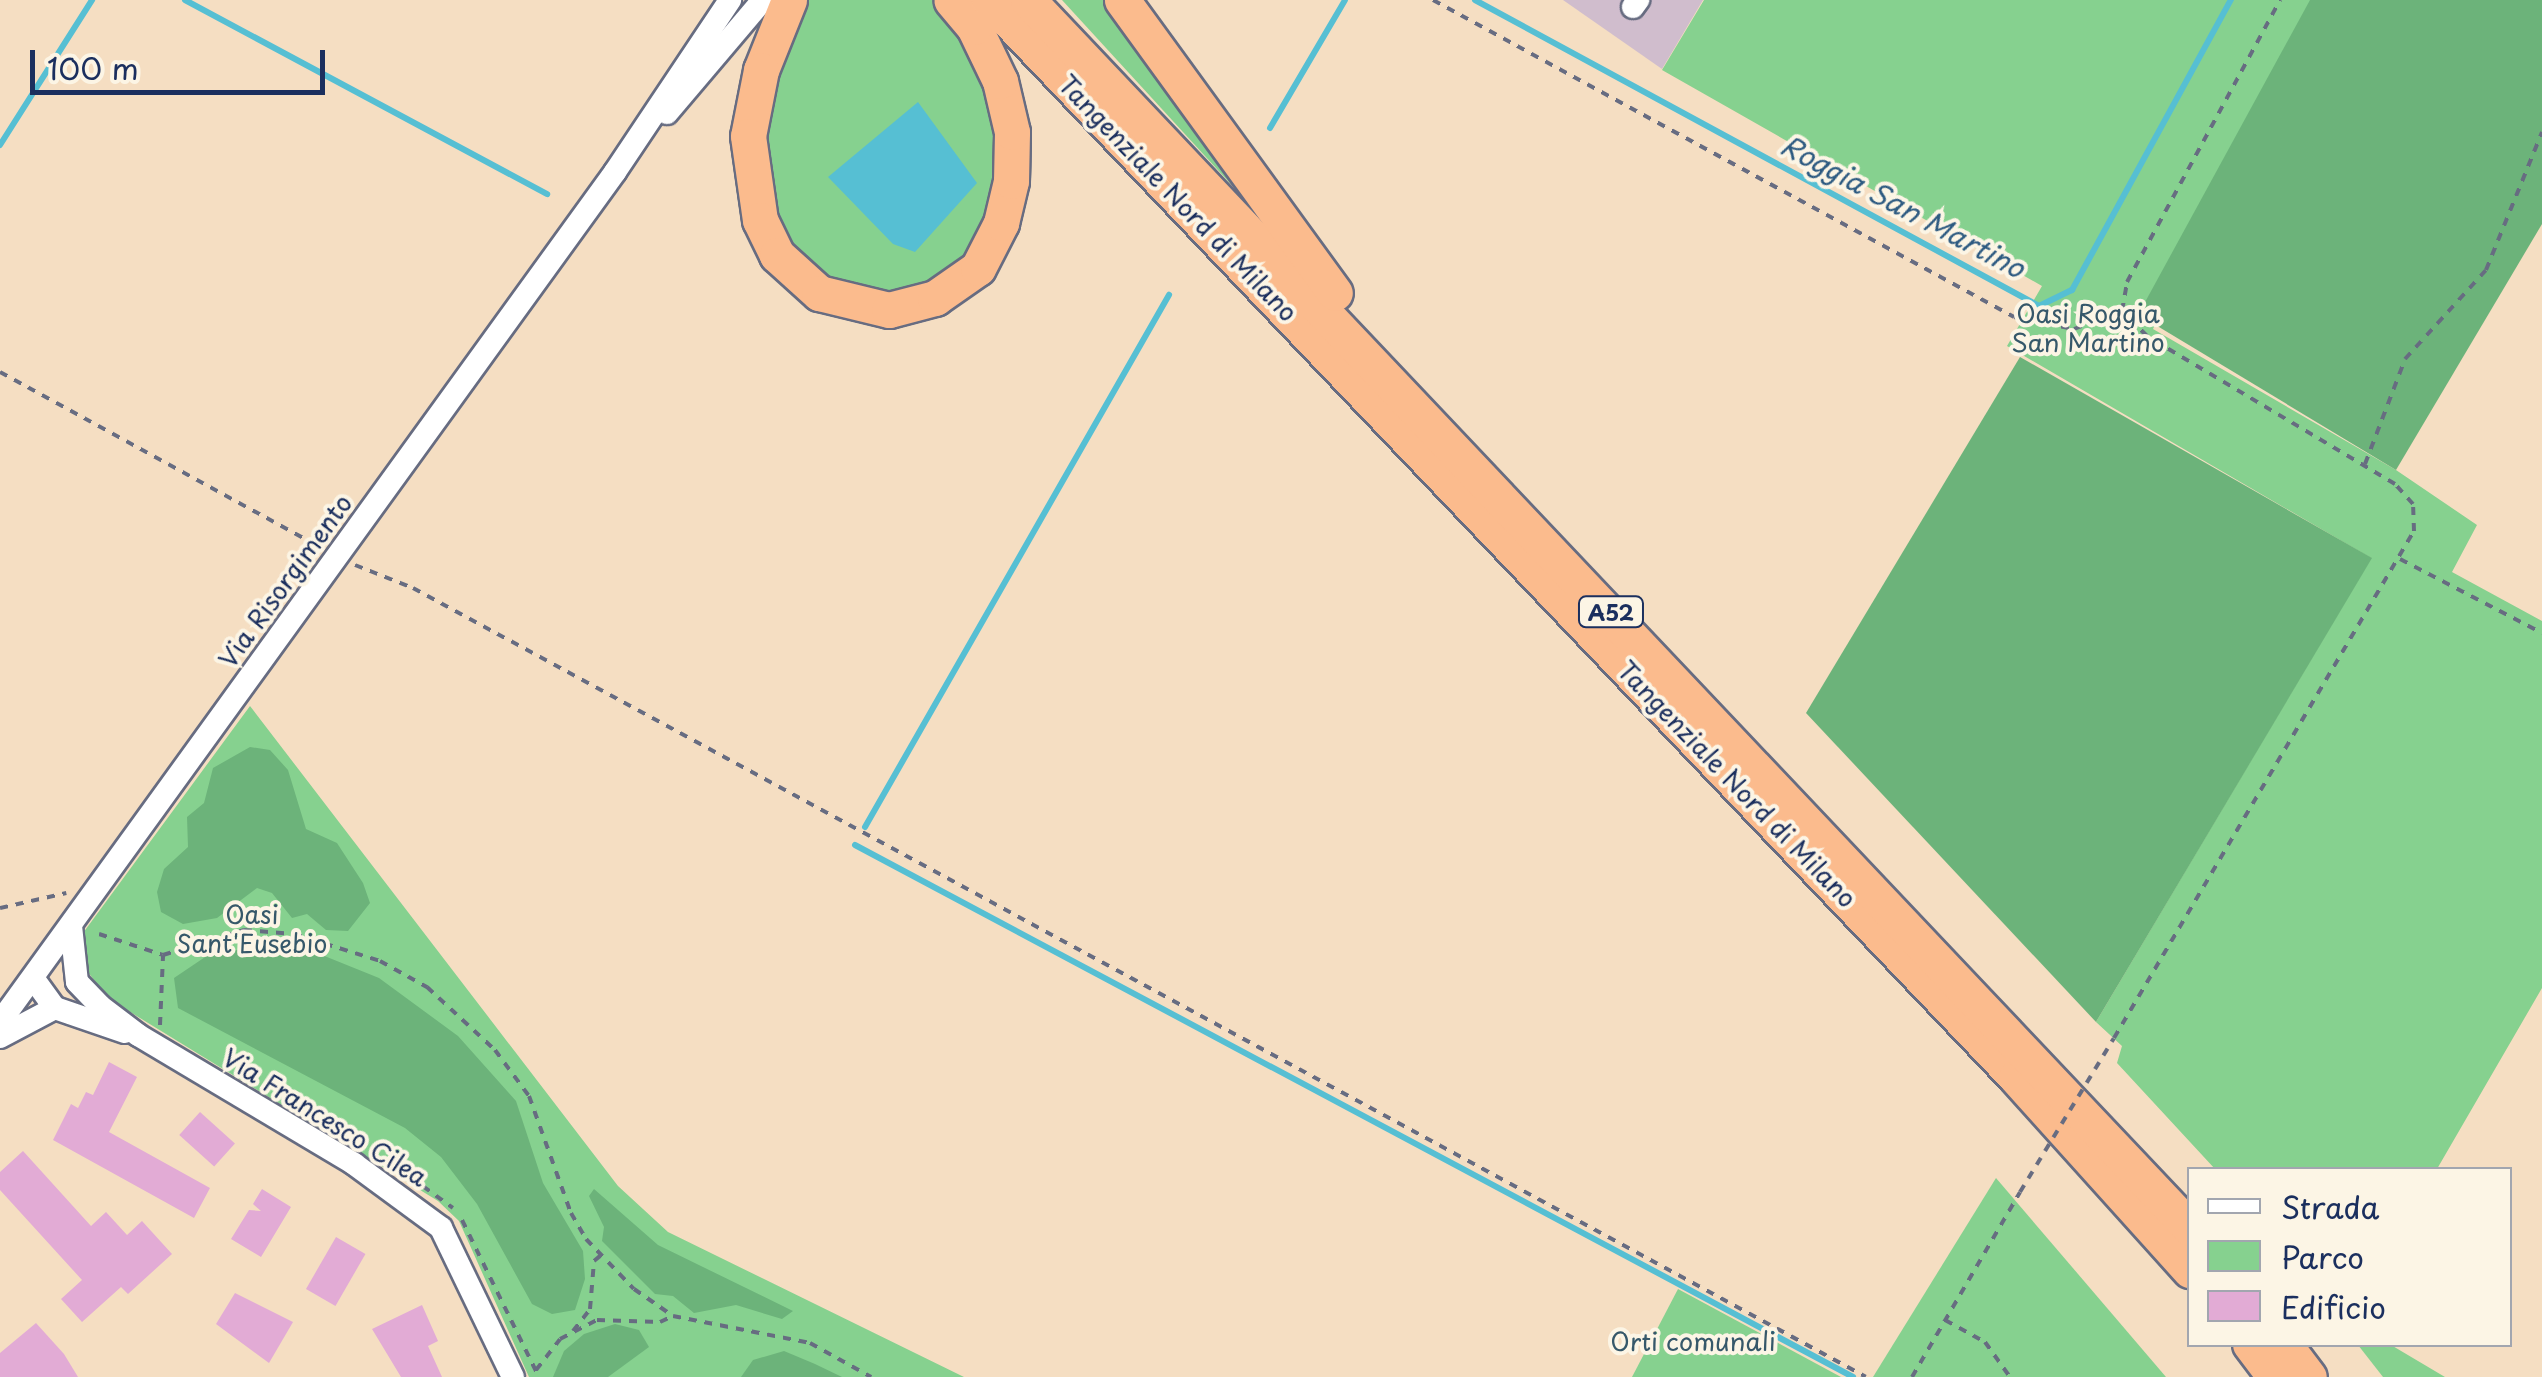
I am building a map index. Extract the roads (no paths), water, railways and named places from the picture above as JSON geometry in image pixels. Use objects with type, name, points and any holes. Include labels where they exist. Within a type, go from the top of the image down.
[{"type":"highway","points":[[789,0],[761,70],[748,136],[760,220],[777,255],[819,293],[889,310],[935,298],[978,268],[1001,222],[1011,181],[1012,132],[1000,81],[974,27],[951,0]]},
{"type":"highway","name":"Tangenziale Nord di Milano","points":[[989,0],[2004,1063],[2187,1267]]},
{"type":"highway","name":"Tangenziale Nord di Milano","points":[[1028,0],[1676,680],[2187,1225]]},
{"type":"highway","name":"A52","points":[[1122,0],[1350,312],[1589,566],[1676,680]]},
{"type":"highway","points":[[2252,1347],[2275,1377]]},
{"type":"highway","points":[[2286,1347],[2308,1377]]},
{"type":"street","name":"Via Risorgimento","points":[[0,1022],[615,172],[730,0]]},
{"type":"street","name":"Via Risorgimento","points":[[615,172],[764,0]]},
{"type":"street","points":[[71,926],[76,982]]},
{"type":"street","points":[[0,1038],[55,1008],[35,975]]},
{"type":"street","name":"Via Francesco Cilea","points":[[35,975],[76,982],[138,1035],[427,1214],[452,1245],[512,1377]]},
{"type":"street","name":"Via Francesco Cilea","points":[[55,1008],[138,1035]]},
{"type":"water","points":[[918,102],[977,183],[915,252],[893,244],[828,177]]},
{"type":"waterway","points":[[0,145],[92,0]]},
{"type":"waterway","points":[[185,0],[547,194]]},
{"type":"waterway","points":[[1270,128],[1345,0]]},
{"type":"waterway","name":"Roggia San Martino","points":[[1475,0],[2039,306],[2072,290],[2231,0]]},
{"type":"waterway","points":[[865,827],[1169,295]]},
{"type":"waterway","points":[[855,845],[1853,1377]]},
{"type":"park label","name":"Oasi Roggia San Martino","points":[[2088,328]]},
{"type":"park label","name":"Oasi Sant'Eusebio","points":[[252,930]]},
{"type":"park label","name":"Orti comunali","points":[[1693,1341]]}]
